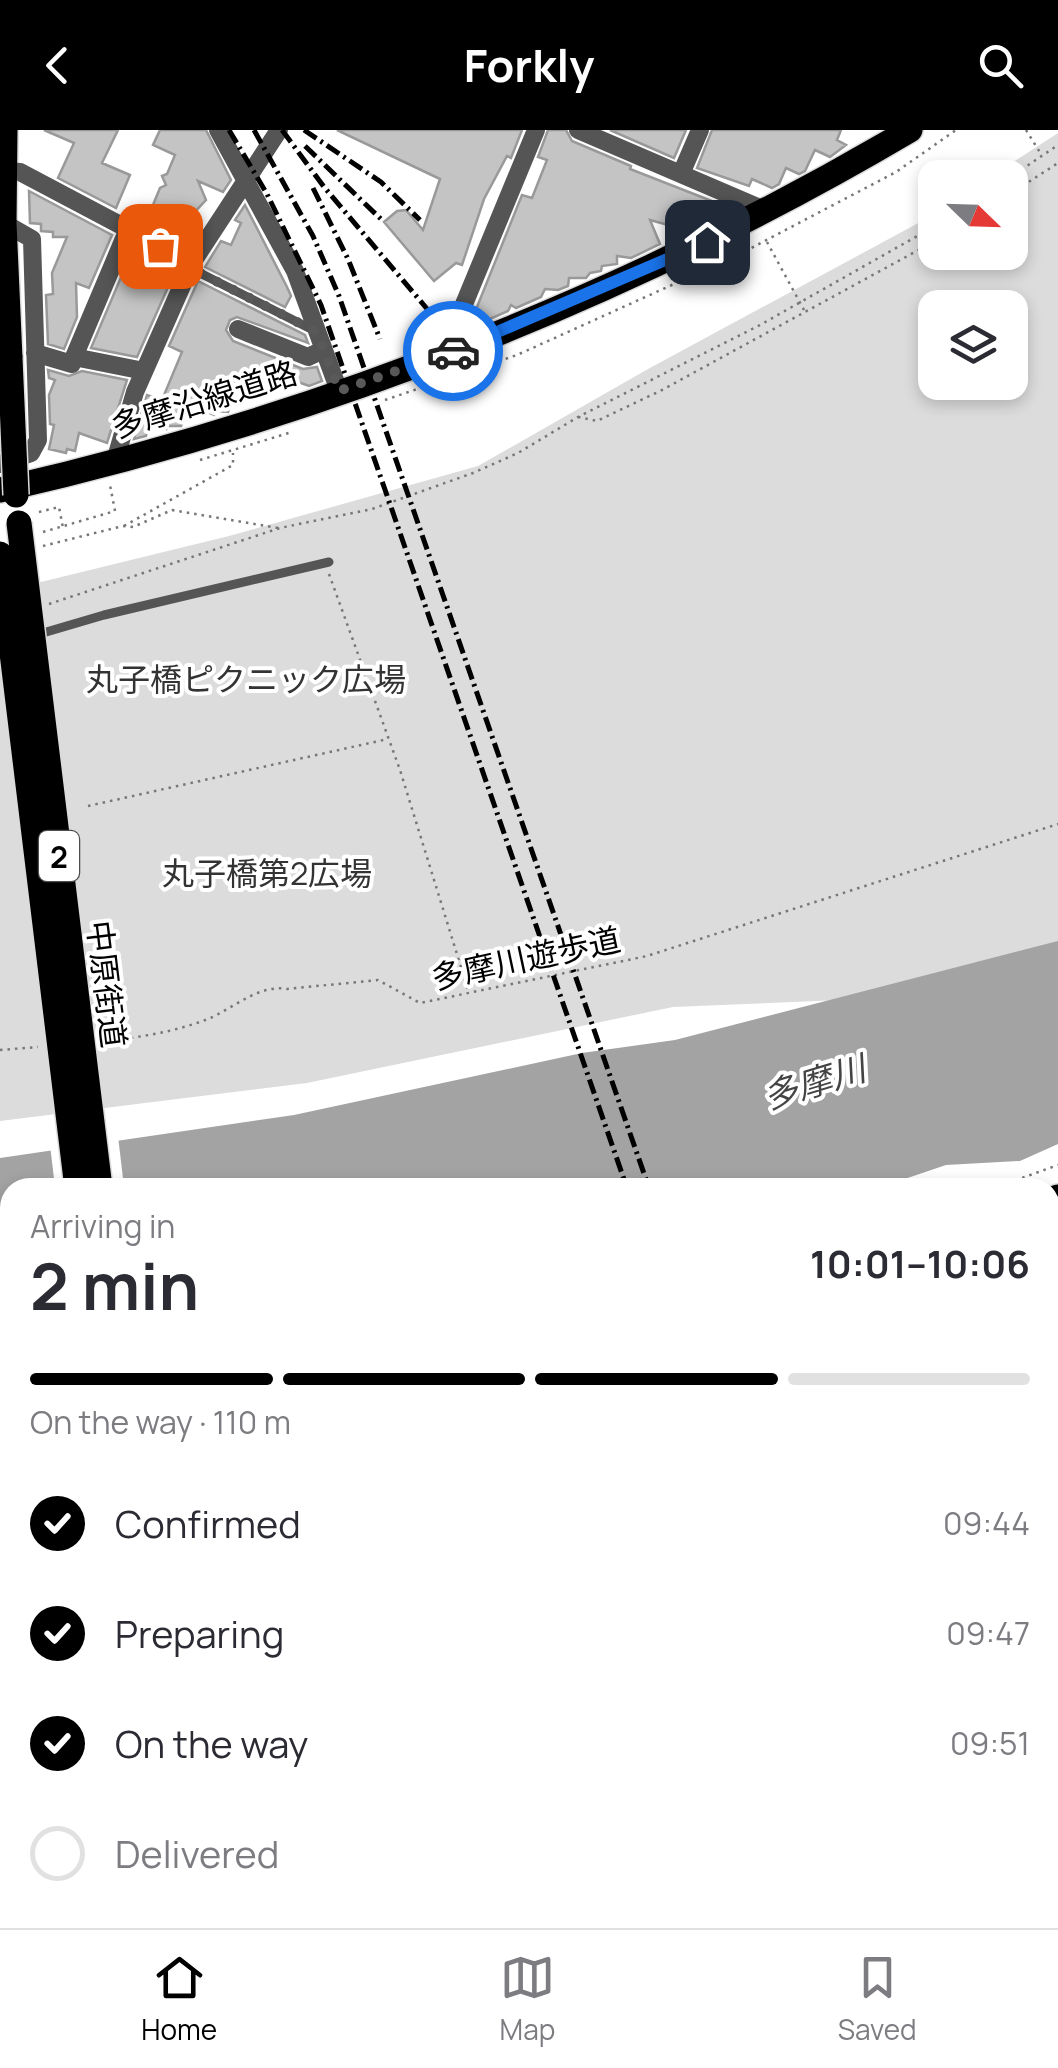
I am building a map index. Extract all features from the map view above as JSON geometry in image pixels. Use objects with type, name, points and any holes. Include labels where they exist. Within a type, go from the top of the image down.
[{"type":"main road","name":"中原街道","points":[[5,130],[2,223],[23,355],[20,512],[99,1178]]},
{"type":"main road","name":"多摩沿線道路","points":[[20,512],[112,472],[444,351],[707,242],[910,130]]},
{"type":"main road","name":"中原街道","points":[[0,554],[76,1178]]},
{"type":"street","points":[[218,130],[294,270],[339,391]]},
{"type":"street","points":[[112,472],[144,371],[191,266],[279,130]]},
{"type":"street","points":[[444,351],[536,130]]},
{"type":"street","points":[[578,130],[767,211]]},
{"type":"street","points":[[681,174],[700,130]]},
{"type":"street","points":[[6,170],[20,172],[191,266]]},
{"type":"street","points":[[0,464],[31,453],[38,440],[23,355],[32,238],[2,223]]},
{"type":"street","points":[[23,355],[72,364],[128,229]]},
{"type":"street","points":[[238,328],[308,357],[320,341]]},
{"type":"street","points":[[74,358],[144,371]]},
{"type":"lane","points":[[191,266],[320,341]]},
{"type":"lane","points":[[0,647],[91,618],[328,565]]},
{"type":"path","points":[[1026,130],[1042,155]]},
{"type":"path","points":[[1028,165],[1058,144]]},
{"type":"path","points":[[1028,182],[1058,163]]},
{"type":"path","points":[[34,609],[280,528],[372,509],[473,473],[518,453],[918,236]]},
{"type":"path","points":[[766,240],[805,312]]},
{"type":"path","points":[[578,417],[597,421],[662,390],[918,250]]},
{"type":"path","points":[[32,548],[123,526],[233,464],[232,452]]},
{"type":"path","points":[[20,512],[64,528],[116,511],[112,472]]},
{"type":"path","points":[[20,512],[59,507],[64,528]]},
{"type":"path","points":[[123,526],[133,527],[172,510],[280,528]]},
{"type":"path","points":[[328,565],[390,739],[470,994]]},
{"type":"path","points":[[88,806],[390,739]]},
{"type":"path","name":"多摩川遊歩道","points":[[99,1042],[148,1036],[208,1019],[272,986],[287,989],[378,980],[420,1003],[648,956],[1058,824]]},
{"type":"path","points":[[0,1050],[40,1047]]},
{"type":"path","points":[[1022,1178],[1058,1165]]},
{"type":"green space","points":[[1058,133],[1058,991],[673,1007],[307,1083],[0,1121],[0,592],[229,536],[478,466],[918,223],[918,270],[1028,270],[1028,160],[1016,160]]},
{"type":"water","name":"多摩川","points":[[1058,941],[1058,1144],[1020,1161],[946,1165],[908,1178],[0,1178],[0,1158],[294,1115],[582,1053],[675,1040]]},
{"type":"pier","points":[[118,1136],[123,1178],[54,1178],[50,1145]]},
{"type":"building","points":[[44,130],[118,130],[102,163],[130,175],[116,208],[58,178],[74,143]]},
{"type":"building","points":[[160,130],[206,130],[231,180],[223,192],[198,181],[206,200],[193,214],[186,230],[158,217],[153,205],[160,188],[166,185],[162,176],[167,174],[175,155],[153,145]]},
{"type":"building","points":[[337,130],[522,130],[511,158],[507,156],[484,199],[462,265],[456,263],[434,281],[384,222],[397,211],[406,210],[423,230],[440,179]]},
{"type":"building","points":[[548,130],[566,130],[572,141],[717,203],[711,219],[685,232],[674,207],[668,225],[650,220],[660,244],[631,258],[617,256],[617,264],[602,266],[601,271],[586,278],[569,278],[568,286],[545,289],[541,297],[516,308],[511,305],[508,311],[483,322],[473,317],[522,195],[532,198],[547,160],[538,157]]},
{"type":"building","points":[[610,130],[686,130],[674,158]]},
{"type":"building","points":[[712,130],[841,130],[837,140],[846,145],[830,157],[815,150],[805,171],[799,174],[786,168],[779,184],[772,188],[752,179],[749,186],[697,168]]},
{"type":"building","points":[[29,191],[112,235],[89,288],[76,283],[77,317],[64,349],[48,344],[46,295],[53,294],[52,273],[67,237],[53,237],[53,232],[41,231],[41,224],[30,223]]},
{"type":"building","points":[[245,205],[291,296],[285,307],[205,267],[221,241],[231,245],[241,223],[235,220]]},
{"type":"building","points":[[133,249],[176,269],[137,357],[91,348]]},
{"type":"building","points":[[198,281],[305,335],[308,343],[237,317],[230,320],[226,330],[233,341],[303,369],[317,367],[322,381],[309,386],[298,382],[297,386],[285,384],[283,389],[244,375],[228,412],[216,411],[214,415],[189,404],[181,426],[166,429],[150,423],[146,436],[134,439],[147,395],[162,400],[182,352],[169,346]]},
{"type":"building","points":[[48,370],[69,376],[82,371],[127,380],[107,443],[79,433],[75,451],[49,449],[54,425],[50,424],[49,395],[55,380],[49,378]]},
{"type":"railway","points":[[229,130],[267,194],[321,305],[624,1178]]},
{"type":"railway","points":[[254,130],[313,236],[339,296],[646,1178]]},
{"type":"railway","points":[[282,130],[324,187],[428,310]]},
{"type":"railway","points":[[304,130],[381,182],[420,220]]},
{"type":"railway","points":[[305,146],[384,222]]},
{"type":"railway","points":[[313,188],[348,259],[380,339]]},
{"type":"way so far","points":[[160,246],[192,263],[190,268],[317,332],[339,391],[453,351]]},
{"type":"route","points":[[453,351],[707,242]]},
{"type":"park label","name":"丸子橋ピクニック広場","points":[[246,679]]},
{"type":"park label","name":"丸子橋第2広場","points":[[267,873]]}]
